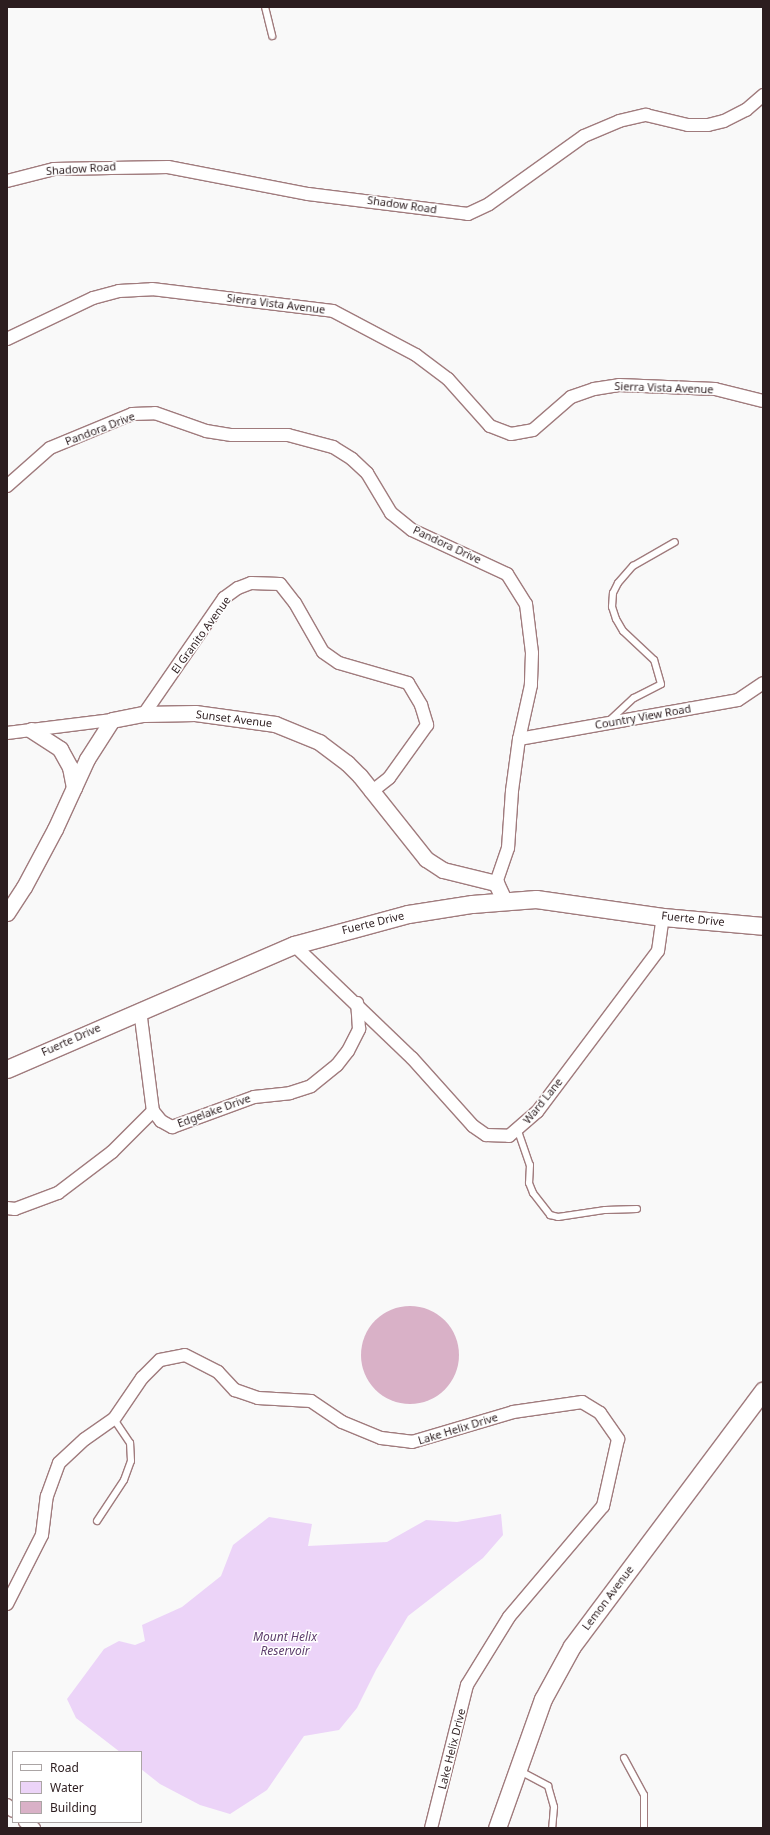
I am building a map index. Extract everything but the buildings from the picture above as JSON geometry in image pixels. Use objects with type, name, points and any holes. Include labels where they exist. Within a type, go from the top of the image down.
[{"type":"main road","name":"Fuerte Drive","points":[[7,1069],[140,1010],[294,945],[408,914],[504,900],[556,901],[662,916],[763,926]]},
{"type":"main road","name":"Lemon Avenue","points":[[497,1828],[543,1699],[572,1646],[763,1392]]},
{"type":"street","name":"Shadow Road","points":[[7,180],[54,169],[168,167],[308,194],[468,214],[489,204],[584,136],[619,121],[646,115],[688,124],[708,125],[724,121],[746,110],[763,95]]},
{"type":"street","name":"Sierra Vista Avenue","points":[[7,339],[93,298],[119,291],[152,289],[333,311],[416,355],[448,379],[490,426],[511,434],[533,430],[571,397],[600,388],[619,385],[715,389],[763,401]]},
{"type":"street","name":"Pandora Drive","points":[[7,486],[50,448],[132,414],[156,413],[206,431],[232,435],[288,435],[333,447],[352,459],[367,473],[391,513],[401,523],[507,574],[516,585],[526,604],[532,653],[530,685],[519,739],[512,791],[508,848],[496,883]]},
{"type":"street","name":"El Granito Avenue","points":[[144,714],[224,598],[238,588],[251,583],[280,584],[295,603],[323,652],[339,663],[408,683],[421,705],[427,726],[389,778],[371,792]]},
{"type":"street","name":"Country View Road","points":[[519,739],[738,700],[763,683]]},
{"type":"street","name":"Sunset Avenue","points":[[112,720],[144,714],[195,713],[259,721],[290,728],[332,751],[360,776],[371,792],[426,859],[443,870],[496,883]]},
{"type":"street","points":[[7,733],[112,720]]},
{"type":"street","points":[[7,913],[48,842],[87,759],[112,720]]},
{"type":"street","points":[[31,730],[60,749],[70,767],[74,788]]},
{"type":"street","points":[[496,883],[504,900]]},
{"type":"street","name":"Ward Lane","points":[[294,945],[357,1004],[473,1126],[486,1135],[510,1136],[518,1131],[536,1112],[658,950],[662,916]]},
{"type":"street","name":"Edgelake Drive","points":[[153,1111],[161,1121],[172,1126],[254,1097],[290,1093],[311,1086],[336,1065],[348,1051],[359,1029],[357,1004]]},
{"type":"street","points":[[7,1208],[21,1207],[58,1194],[112,1152],[153,1111],[140,1010]]},
{"type":"street","name":"Lake Helix Drive","points":[[7,1604],[42,1535],[47,1496],[59,1463],[85,1438],[114,1419],[142,1378],[160,1360],[185,1354],[218,1372],[235,1390],[258,1398],[311,1401],[342,1422],[380,1438],[412,1442],[513,1412],[551,1405],[582,1402],[600,1413],[618,1439],[603,1506],[508,1617],[467,1685],[450,1763],[431,1828]]},
{"type":"lane","points":[[266,7],[272,36]]},
{"type":"lane","points":[[608,722],[628,702],[661,684],[654,660],[623,631],[616,620],[612,607],[613,593],[618,583],[633,566],[675,542]]},
{"type":"lane","points":[[518,1131],[530,1165],[530,1183],[533,1193],[550,1215],[558,1217],[605,1210],[637,1209]]},
{"type":"lane","points":[[97,1521],[124,1480],[131,1461],[130,1444],[114,1419]]},
{"type":"lane","points":[[624,1758],[644,1795],[644,1828]]},
{"type":"lane","points":[[518,1770],[548,1786],[554,1807],[552,1828]]},
{"type":"water","name":"Mount Helix Reservoir","points":[[501,1514],[503,1535],[483,1558],[408,1616],[376,1670],[357,1708],[339,1730],[304,1736],[267,1790],[230,1814],[200,1805],[160,1784],[142,1770],[142,1751],[119,1751],[76,1718],[67,1699],[104,1649],[119,1641],[135,1645],[145,1641],[142,1625],[182,1607],[221,1576],[233,1545],[269,1517],[312,1524],[308,1546],[387,1542],[426,1520],[457,1522]]}]
